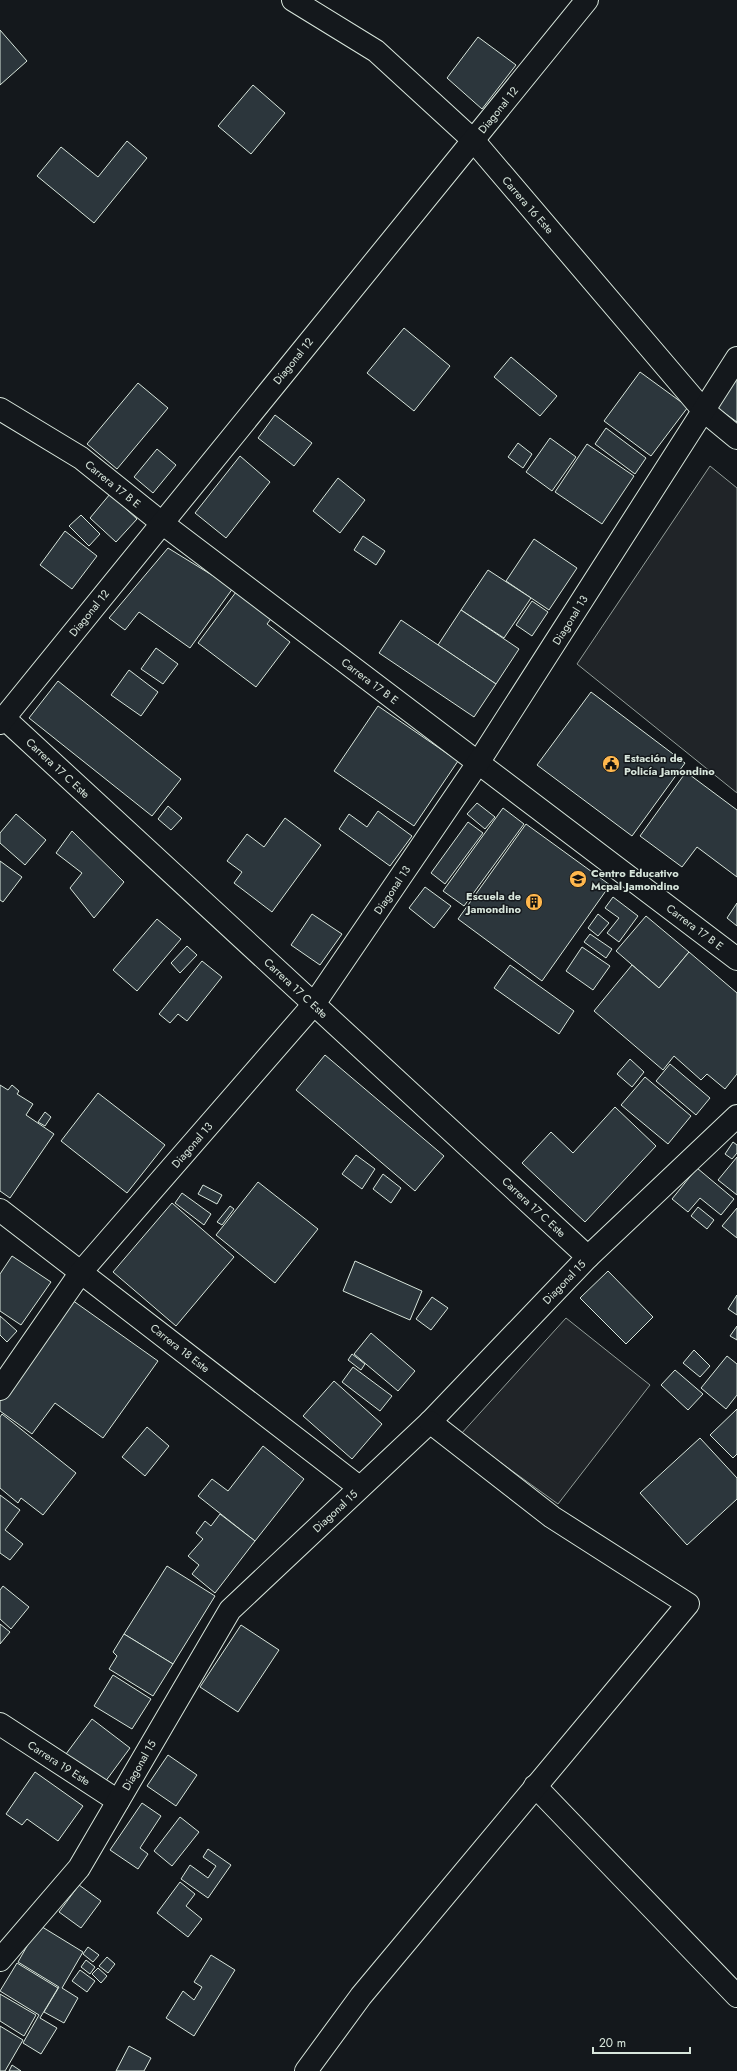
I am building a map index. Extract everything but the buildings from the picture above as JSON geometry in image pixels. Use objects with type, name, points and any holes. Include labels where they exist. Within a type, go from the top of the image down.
[{"type":"street","name":"Carrera 16 Este","points":[[292,0],[376,51],[473,140],[704,410],[737,438]]},
{"type":"street","name":"Diagonal 12","points":[[2,720],[587,0]]},
{"type":"street","name":"Diagonal 13","points":[[0,1389],[81,1272],[314,1004],[478,763],[737,358]]},
{"type":"street","name":"Carrera 17 B E","points":[[0,409],[81,458],[162,523],[737,959]]},
{"type":"street","name":"Carrera 17 C Este","points":[[2,720],[314,1004],[588,1257]]},
{"type":"street","name":"Diagonal 15","points":[[0,1960],[80,1868],[230,1610],[430,1422],[588,1257],[737,1116]]},
{"type":"street","name":"Carrera 18 Este","points":[[0,1210],[360,1487]]},
{"type":"street","points":[[306,2071],[361,1996],[688,1604],[552,1517],[430,1422]]},
{"type":"street","name":"Carrera 19 Este","points":[[0,1724],[118,1801]]},
{"type":"street","points":[[535,1786],[737,1996]]},
{"type":"shaded area","points":[[710,466],[737,488],[737,793],[577,664]]},
{"type":"shaded area","points":[[566,1318],[650,1385],[558,1504],[461,1434]]},
{"type":"place","name":"Estación de Policía Jamondino","points":[[611,764]]},
{"type":"place","name":"Centro Educativo Mcpal Jamondino","points":[[578,879]]},
{"type":"place","name":"Escuela de Jamondino","points":[[534,902]]}]
